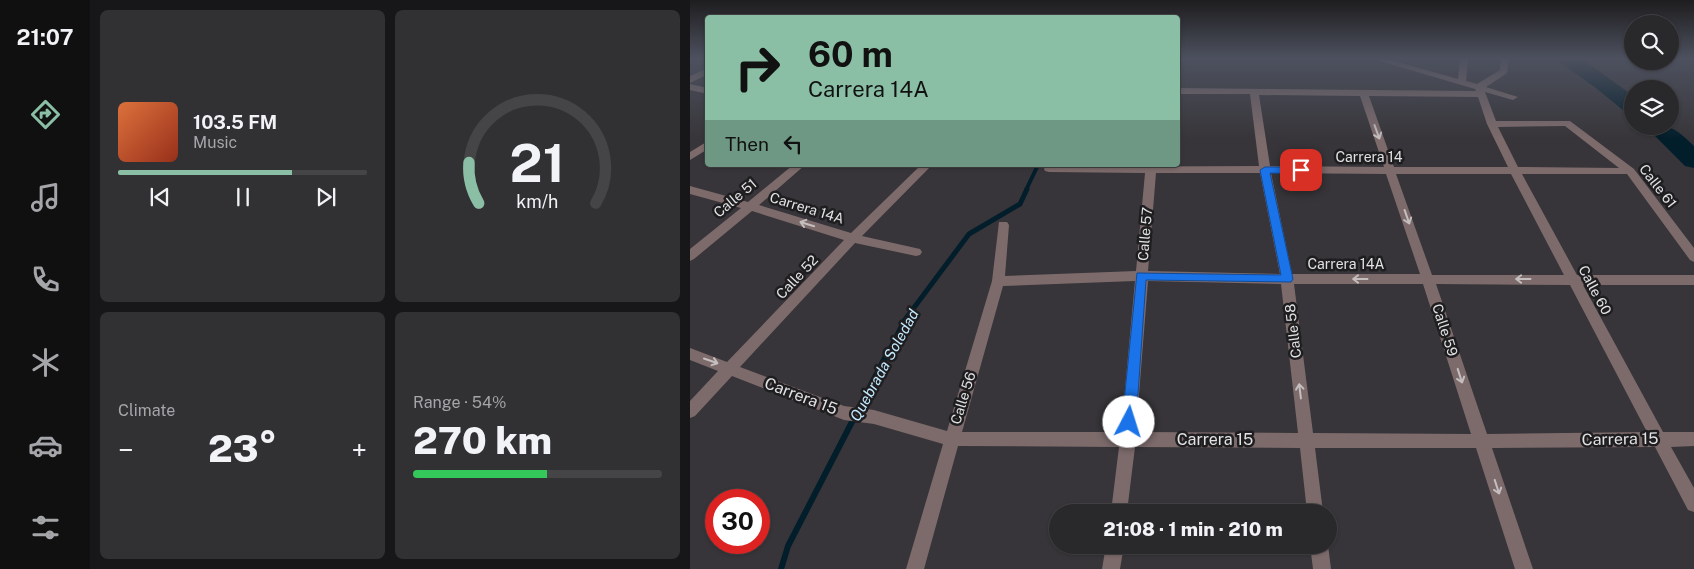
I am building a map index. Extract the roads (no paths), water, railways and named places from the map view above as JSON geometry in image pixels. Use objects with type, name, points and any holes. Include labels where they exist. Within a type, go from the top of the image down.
[{"type":"street","points":[[1469,86],[1479,91]]},
{"type":"street","points":[[1479,91],[1486,86]]},
{"type":"street","points":[[690,87],[705,90]]},
{"type":"street","points":[[1180,91],[1479,91],[1513,97]]},
{"type":"street","name":"Calle 58","points":[[1254,91],[1265,170],[1287,279],[1314,504]]},
{"type":"street","name":"Calle 60","points":[[1479,91],[1492,124],[1515,171],[1694,504]]},
{"type":"street","name":"Calle 59","points":[[1363,92],[1392,171],[1524,569]]},
{"type":"street","name":"Calle 61","points":[[1492,124],[1567,123],[1630,172],[1694,257]]},
{"type":"street","points":[[690,157],[705,146]]},
{"type":"street","name":"Calle 51","points":[[690,256],[798,167]]},
{"type":"street","name":"Calle 52","points":[[690,412],[853,238],[925,167]]},
{"type":"street","name":"Carrera 14","points":[[1049,169],[1151,167],[1265,170],[1630,172]]},
{"type":"street","name":"Calle 57","points":[[1120,504],[1128,440],[1151,167]]},
{"type":"street","name":"Carrera 14A","points":[[690,190],[853,238],[916,252]]},
{"type":"street","name":"Calle 56","points":[[914,569],[998,281],[1003,225]]},
{"type":"street","name":"Carrera 14A","points":[[998,281],[1141,276],[1287,279],[1572,278],[1694,280]]},
{"type":"street","name":"Carrera 15","points":[[690,354],[732,368],[844,413],[874,416],[951,439],[1482,441],[1694,439]]},
{"type":"street","points":[[1112,569],[1113,554]]},
{"type":"street","points":[[1320,554],[1322,569]]},
{"type":"waterway","points":[[1607,86],[1624,99]]},
{"type":"waterway","points":[[1667,135],[1694,160]]},
{"type":"waterway","name":"Quebrada Soledad","points":[[1026,190],[1037,167]]},
{"type":"waterway","name":"Quebrada Soledad","points":[[886,357],[904,321],[969,234],[1020,204],[1027,189]]},
{"type":"waterway","name":"Quebrada Soledad","points":[[781,569],[788,546],[886,356]]}]
